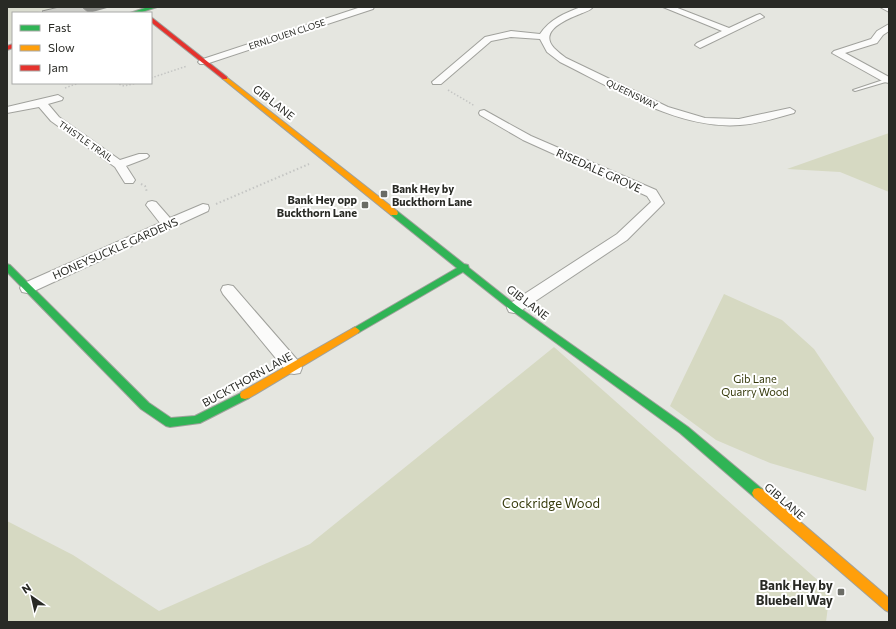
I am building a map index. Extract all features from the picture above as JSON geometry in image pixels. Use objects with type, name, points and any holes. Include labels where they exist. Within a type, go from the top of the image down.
[{"type":"street","points":[[139,12],[154,7]]},
{"type":"street","name":"ERNLOUEN CLOSE","points":[[203,62],[370,7]]},
{"type":"street","points":[[446,88],[433,80],[488,39],[511,34],[545,37],[550,26],[554,22],[589,7]]},
{"type":"street","points":[[668,7],[729,32]]},
{"type":"street","points":[[884,7],[889,9]]},
{"type":"street","points":[[700,45],[760,17]]},
{"type":"street","name":"GIB LANE","points":[[152,20],[203,62],[465,267],[514,308],[684,430],[889,606]]},
{"type":"street","points":[[888,80],[837,53],[874,41],[880,33],[889,27]]},
{"type":"street","name":"QUEENSWAY","points":[[545,37],[547,47],[563,60],[678,114],[704,121],[739,122],[789,111]]},
{"type":"street","points":[[7,110],[58,98]]},
{"type":"street","name":"THISTLE TRAIL","points":[[40,103],[55,119],[119,165],[129,180]]},
{"type":"street","name":"RISEDALE GROVE","points":[[484,112],[527,138],[652,193],[658,203],[622,237],[514,308]]},
{"type":"street","points":[[119,165],[143,156]]},
{"type":"street","points":[[152,205],[168,224]]},
{"type":"street","name":"HONEYSUCKLE GARDENS","points":[[27,288],[203,208]]},
{"type":"street","name":"BUCKTHORN LANE","points":[[7,267],[145,406],[170,423],[196,420],[232,403],[465,267]]},
{"type":"street","points":[[228,290],[294,368]]},
{"type":"lane","points":[[855,90],[888,80]]},
{"type":"path","points":[[152,78],[203,62]]},
{"type":"path","points":[[119,84],[124,86],[133,84]]},
{"type":"path","points":[[446,88],[484,112]]},
{"type":"path","points":[[203,208],[214,205],[324,157]]},
{"type":"path","points":[[129,180],[145,186],[147,189],[146,202],[152,205]]},
{"type":"shaded area","points":[[7,7],[57,7],[38,12],[12,12],[12,40],[7,42]]},
{"type":"green space","points":[[889,133],[889,192],[840,172],[787,169]]},
{"type":"green space","name":"Gib Lane Quarry Wood","points":[[724,294],[782,320],[814,349],[874,438],[866,491],[770,463],[716,440],[670,406]]},
{"type":"green space","name":"Cockridge Wood","points":[[554,347],[830,591],[826,622],[7,622],[7,521],[73,555],[159,611],[310,544]]},
{"type":"building","points":[[59,7],[82,7],[88,12],[43,12],[42,11]]},
{"type":"traffic: fast","points":[[136,12],[154,7]]},
{"type":"traffic: fast","points":[[394,213],[514,308],[684,430],[758,493]]},
{"type":"traffic: fast","points":[[7,267],[145,406],[170,423],[196,420],[245,395]]},
{"type":"traffic: fast","points":[[355,331],[465,267]]},
{"type":"traffic: slow","points":[[225,78],[394,213]]},
{"type":"traffic: slow","points":[[245,395],[355,331]]},
{"type":"traffic: slow","points":[[758,493],[889,606]]},
{"type":"traffic: jam","points":[[152,20],[225,78]]},
{"type":"traffic: jam","points":[[7,48],[12,46]]},
{"type":"place","name":"Bank Hey by Buckthorn Lane","points":[[384,194]]},
{"type":"place","name":"Bank Hey opp Buckthorn Lane","points":[[365,205]]},
{"type":"place","name":"Bank Hey by Bluebell Way","points":[[841,592]]}]
